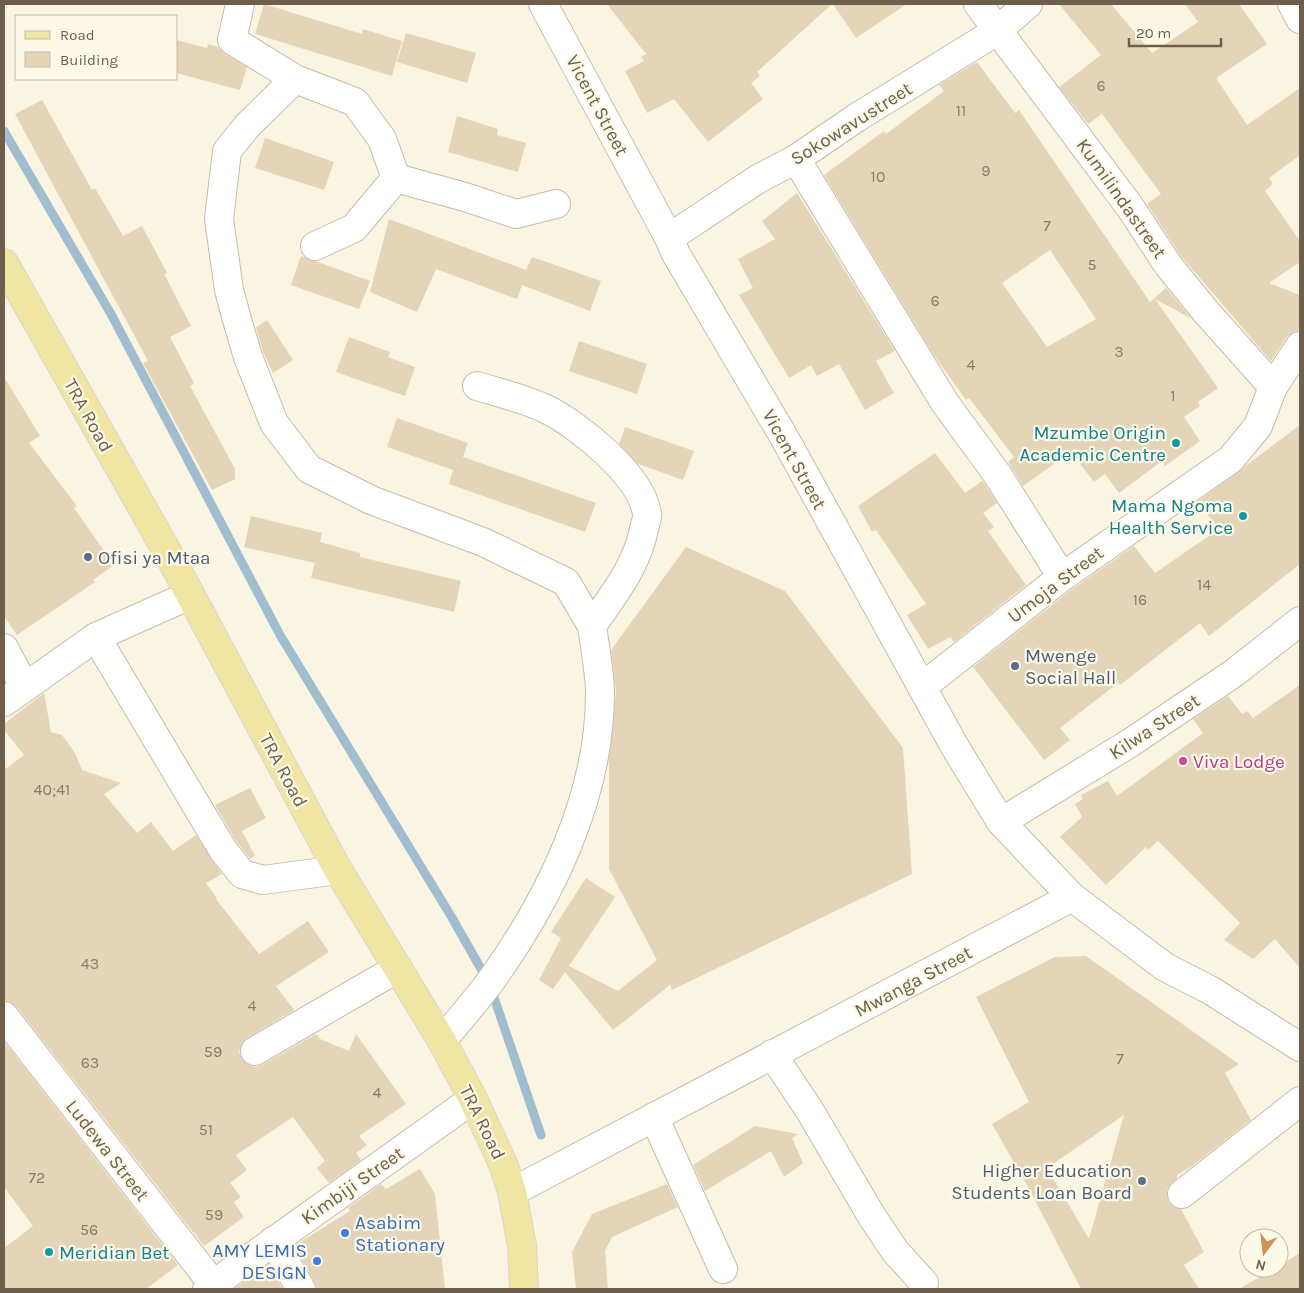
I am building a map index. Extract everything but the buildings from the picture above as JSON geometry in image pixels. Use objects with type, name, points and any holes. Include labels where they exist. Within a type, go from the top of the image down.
[{"type":"main road","name":"TRA Road","points":[[4,263],[190,595],[338,870],[442,1041],[472,1099],[504,1166],[512,1192],[522,1246],[524,1289]]},
{"type":"street","points":[[240,4],[232,40],[296,79],[354,102],[382,140],[396,178]]},
{"type":"street","name":"Vicent Street","points":[[543,4],[670,238],[676,254],[784,437],[955,747],[1002,822],[1072,897]]},
{"type":"street","name":"Kumilindastreet","points":[[978,4],[1130,207],[1174,272],[1207,313],[1273,387]]},
{"type":"street","name":"Sokowavustreet","points":[[670,238],[758,179],[796,158],[997,31],[1028,4]]},
{"type":"street","points":[[1292,4],[1300,18]]},
{"type":"street","points":[[296,79],[247,126],[227,151],[219,219],[229,290],[236,316],[248,357],[274,423],[309,469],[371,500],[483,542],[566,582],[592,626],[600,690],[596,738],[585,793],[571,835],[532,915],[503,962],[442,1041]]},
{"type":"street","points":[[796,158],[945,403],[996,474],[1062,577]]},
{"type":"street","points":[[396,178],[465,197],[516,214],[556,204]]},
{"type":"street","points":[[316,246],[354,228],[396,178]]},
{"type":"street","name":"Umoja Street","points":[[922,687],[1062,577],[1231,459],[1258,426],[1273,387],[1300,346]]},
{"type":"street","points":[[477,386],[547,409],[612,457],[635,483],[647,514],[641,545],[628,573],[592,626]]},
{"type":"street","points":[[4,648],[14,694],[96,637],[190,595]]},
{"type":"street","name":"Kilwa Street","points":[[1002,822],[1130,743],[1226,678],[1300,621]]},
{"type":"street","points":[[96,637],[223,850],[242,874],[263,880],[338,870]]},
{"type":"street","points":[[1072,897],[1165,967],[1210,990],[1300,1047]]},
{"type":"street","name":"Mwanga Street","points":[[512,1192],[1072,897]]},
{"type":"street","points":[[255,1052],[398,968]]},
{"type":"street","name":"Ludewa Street","points":[[4,1016],[210,1287]]},
{"type":"street","points":[[772,1054],[810,1111],[871,1215],[895,1251],[924,1283]]},
{"type":"street","name":"Kimbiji Street","points":[[210,1287],[472,1099]]},
{"type":"street","points":[[1182,1194],[1300,1101]]},
{"type":"street","points":[[654,1117],[723,1269]]},
{"type":"street","points":[[273,1241],[301,1289]]},
{"type":"waterway","points":[[4,131],[111,314],[280,635],[451,916],[489,983],[541,1135]]},
{"type":"place","name":"Mzumbe Origin Academic Centre","points":[[1176,443]]},
{"type":"place","name":"Mama Ngoma Health Service","points":[[1243,516]]},
{"type":"place","name":"Ofisi ya Mtaa","points":[[88,557]]},
{"type":"place","name":"Mwenge Social Hall","points":[[1015,666]]},
{"type":"place","name":"Viva Lodge","points":[[1183,761]]},
{"type":"place","name":"Higher Education Students Loan Board","points":[[1142,1181]]},
{"type":"place","name":"Asabim Stationary","points":[[345,1233]]},
{"type":"place","name":"Meridian Bet","points":[[49,1252]]},
{"type":"place","name":"AMY LEMIS DESIGN","points":[[317,1261]]}]
